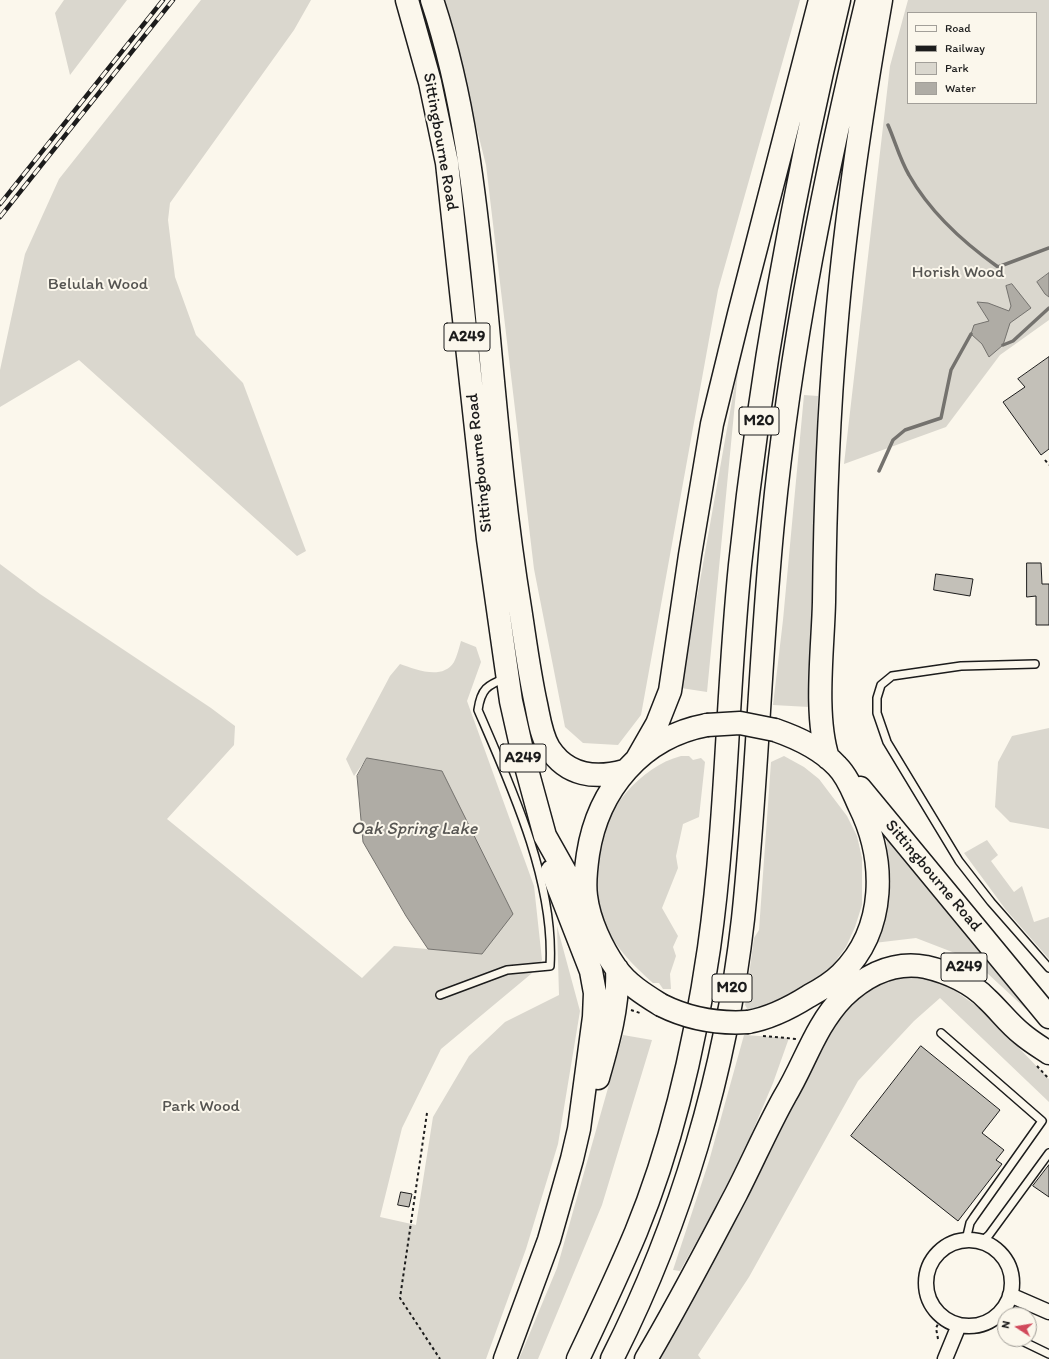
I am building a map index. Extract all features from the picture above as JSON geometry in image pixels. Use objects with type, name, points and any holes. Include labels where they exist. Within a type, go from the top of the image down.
[{"type":"highway","name":"Sittingbourne Road","points":[[407,0],[430,82],[447,163],[489,547],[506,678],[524,759],[545,836],[590,916],[617,969]]},
{"type":"highway","name":"Sittingbourne Road","points":[[432,0],[449,56],[468,151],[480,247],[510,550],[531,680],[541,726],[548,746],[557,758],[570,768],[595,776],[630,765],[665,739],[682,732],[708,725],[740,723],[775,730],[807,743],[828,758],[860,788],[1049,1017]]},
{"type":"highway","name":"M20","points":[[630,765],[657,724],[670,691],[695,523],[712,424],[820,0]]},
{"type":"highway","name":"M20","points":[[578,1359],[637,1230],[654,1182],[683,1083],[693,1038],[709,948],[719,862],[740,566],[759,420],[799,184],[839,0]]},
{"type":"highway","name":"M20","points":[[612,1359],[642,1297],[676,1209],[710,1094],[727,1015],[742,921],[754,786],[765,598],[783,439],[817,235],[867,0]]},
{"type":"highway","points":[[828,758],[822,736],[822,689],[826,496],[832,375],[847,223],[863,108],[881,0]]},
{"type":"highway","points":[[590,916],[585,883],[589,845],[600,811],[630,765]]},
{"type":"highway","points":[[774,1114],[798,1039],[834,980],[851,963],[867,935],[874,915],[879,878],[876,851],[868,822],[846,775]]},
{"type":"highway","points":[[505,1359],[551,1234],[565,1189],[579,1129],[593,1028],[595,993],[592,976],[585,952],[548,859],[545,836]]},
{"type":"highway","name":"A249","points":[[851,963],[903,951],[929,953],[960,964],[987,983],[1045,1056]]},
{"type":"highway","points":[[646,1359],[680,1300],[737,1192],[774,1114],[786,1096],[810,1044],[835,1007],[862,982],[872,975],[895,966],[927,967],[955,977],[980,992],[1045,1056]]},
{"type":"highway","points":[[579,1129],[593,1094],[603,1060],[615,1005],[617,969]]},
{"type":"highway","points":[[617,969],[639,990],[661,1005],[701,1020],[721,1022],[754,1029],[834,980]]},
{"type":"street","points":[[966,1240],[981,1242],[994,1249],[1004,1259],[1010,1273],[1010,1295],[1004,1307],[990,1320],[978,1325],[959,1325],[942,1316],[928,1298],[926,1284],[928,1268],[943,1248],[966,1240]]},
{"type":"street","points":[[1010,1295],[1049,1312]]},
{"type":"street","points":[[945,1359],[959,1325]]},
{"type":"lane","points":[[1036,664],[961,666],[892,676],[881,685],[877,698],[877,713],[887,742],[959,861],[991,902],[1049,968]]},
{"type":"lane","points":[[440,995],[507,970],[550,966],[544,891],[516,797],[478,710],[480,696],[488,686],[506,678]]},
{"type":"lane","points":[[941,1033],[1042,1121],[970,1223],[966,1240]]},
{"type":"lane","points":[[981,1242],[1014,1201],[1049,1153]]},
{"type":"lane","points":[[1035,1347],[1049,1354]]},
{"type":"path","points":[[1045,460],[1049,465]]},
{"type":"path","points":[[754,1029],[789,1038]]},
{"type":"path","points":[[1045,1056],[1049,1079]]},
{"type":"path","points":[[427,1113],[400,1298],[440,1359]]},
{"type":"path","points":[[938,1344],[936,1328],[942,1316]]},
{"type":"green space","points":[[64,0],[127,0],[70,75],[55,13]]},
{"type":"green space","name":"Belulah Wood","points":[[201,0],[311,0],[294,30],[170,203],[168,220],[175,277],[196,335],[243,383],[306,551],[297,556],[79,360],[0,407],[0,370],[25,254],[59,179]]},
{"type":"green space","points":[[444,0],[800,0],[718,290],[641,715],[618,745],[583,743],[565,727],[534,569],[486,165]]},
{"type":"green space","name":"Horish Wood","points":[[908,0],[1049,0],[1049,320],[1000,355],[946,427],[844,464],[890,66]]},
{"type":"green space","points":[[739,361],[707,692],[681,688]]},
{"type":"green space","points":[[804,395],[818,396],[809,707],[773,705],[783,620]]},
{"type":"green space","name":"Park Wood","points":[[0,564],[40,594],[211,708],[235,726],[234,745],[167,819],[362,978],[394,946],[482,954],[367,758],[354,776],[346,759],[390,676],[400,664],[421,671],[443,671],[449,668],[454,662],[461,641],[476,647],[481,662],[467,701],[534,886],[542,960],[531,974],[441,1049],[402,1128],[380,1217],[416,1225],[433,1117],[469,1056],[505,1022],[559,995],[557,926],[580,1011],[558,1144],[526,1249],[486,1359],[0,1359]]},
{"type":"green space","points":[[1049,728],[1049,829],[1010,822],[995,807],[998,762],[1012,736]]},
{"type":"green space","points":[[681,756],[689,756],[693,760],[701,758],[705,762],[699,817],[683,824],[676,856],[678,868],[662,908],[678,936],[673,947],[676,956],[670,974],[671,989],[663,989],[659,983],[653,983],[631,962],[612,938],[600,912],[596,895],[594,868],[596,852],[607,821],[626,793],[638,780],[651,770]]},
{"type":"green space","points":[[784,756],[804,767],[819,779],[847,816],[857,836],[862,858],[862,905],[855,927],[846,947],[832,966],[815,982],[775,1005],[748,1010],[745,1005],[754,938],[759,930],[771,762]]},
{"type":"green space","points":[[886,837],[1029,1006],[1026,1009],[973,960],[916,938],[874,943],[884,918],[891,883]]},
{"type":"green space","points":[[987,840],[998,855],[991,861],[1014,892],[1022,886],[1034,922],[1049,917],[1049,959],[1006,910],[964,853]]},
{"type":"green space","points":[[918,976],[947,985],[982,1010],[1049,1079],[1049,1102],[940,998],[914,1021],[858,1081],[749,1277],[698,1355],[701,1359],[655,1359],[836,1020],[854,1001],[881,983],[892,979]]},
{"type":"green space","points":[[623,1035],[652,1040],[602,1205],[538,1359],[519,1359],[557,1268]]},
{"type":"green space","points":[[744,1035],[789,1038],[773,1083],[734,1175],[680,1271],[673,1270],[709,1161]]},
{"type":"water","points":[[1049,273],[1049,297],[1045,294],[1037,282]]},
{"type":"water","points":[[1012,284],[1031,308],[1010,323],[1003,345],[989,357],[982,344],[971,334],[974,325],[989,321],[977,302],[988,303],[1009,311],[1011,306],[1006,286]]},
{"type":"water","name":"Oak Spring Lake","points":[[367,758],[442,771],[513,914],[482,954],[428,949],[406,916],[363,842],[357,776]]},
{"type":"building","points":[[1049,357],[1049,449],[1041,455],[1003,402],[1025,387],[1018,379]]},
{"type":"building","points":[[1027,563],[1041,563],[1042,584],[1049,584],[1049,625],[1036,625],[1036,596],[1027,597]]},
{"type":"building","points":[[936,574],[973,579],[970,596],[934,590]]},
{"type":"building","points":[[921,1046],[1000,1110],[982,1133],[1004,1150],[996,1160],[1002,1164],[958,1221],[851,1136]]},
{"type":"building","points":[[1049,1165],[1049,1197],[1033,1186]]},
{"type":"building","points":[[401,1192],[412,1194],[409,1207],[398,1205]]},
{"type":"waterway","points":[[888,125],[900,157],[917,189],[937,214],[960,237],[985,258],[998,267],[1049,248]]},
{"type":"waterway","points":[[1003,345],[1013,341],[1049,308]]},
{"type":"waterway","points":[[879,471],[893,440],[905,430],[941,418],[951,370],[971,334]]},
{"type":"railway","points":[[0,204],[163,0]]},
{"type":"railway","points":[[0,217],[173,0]]}]
